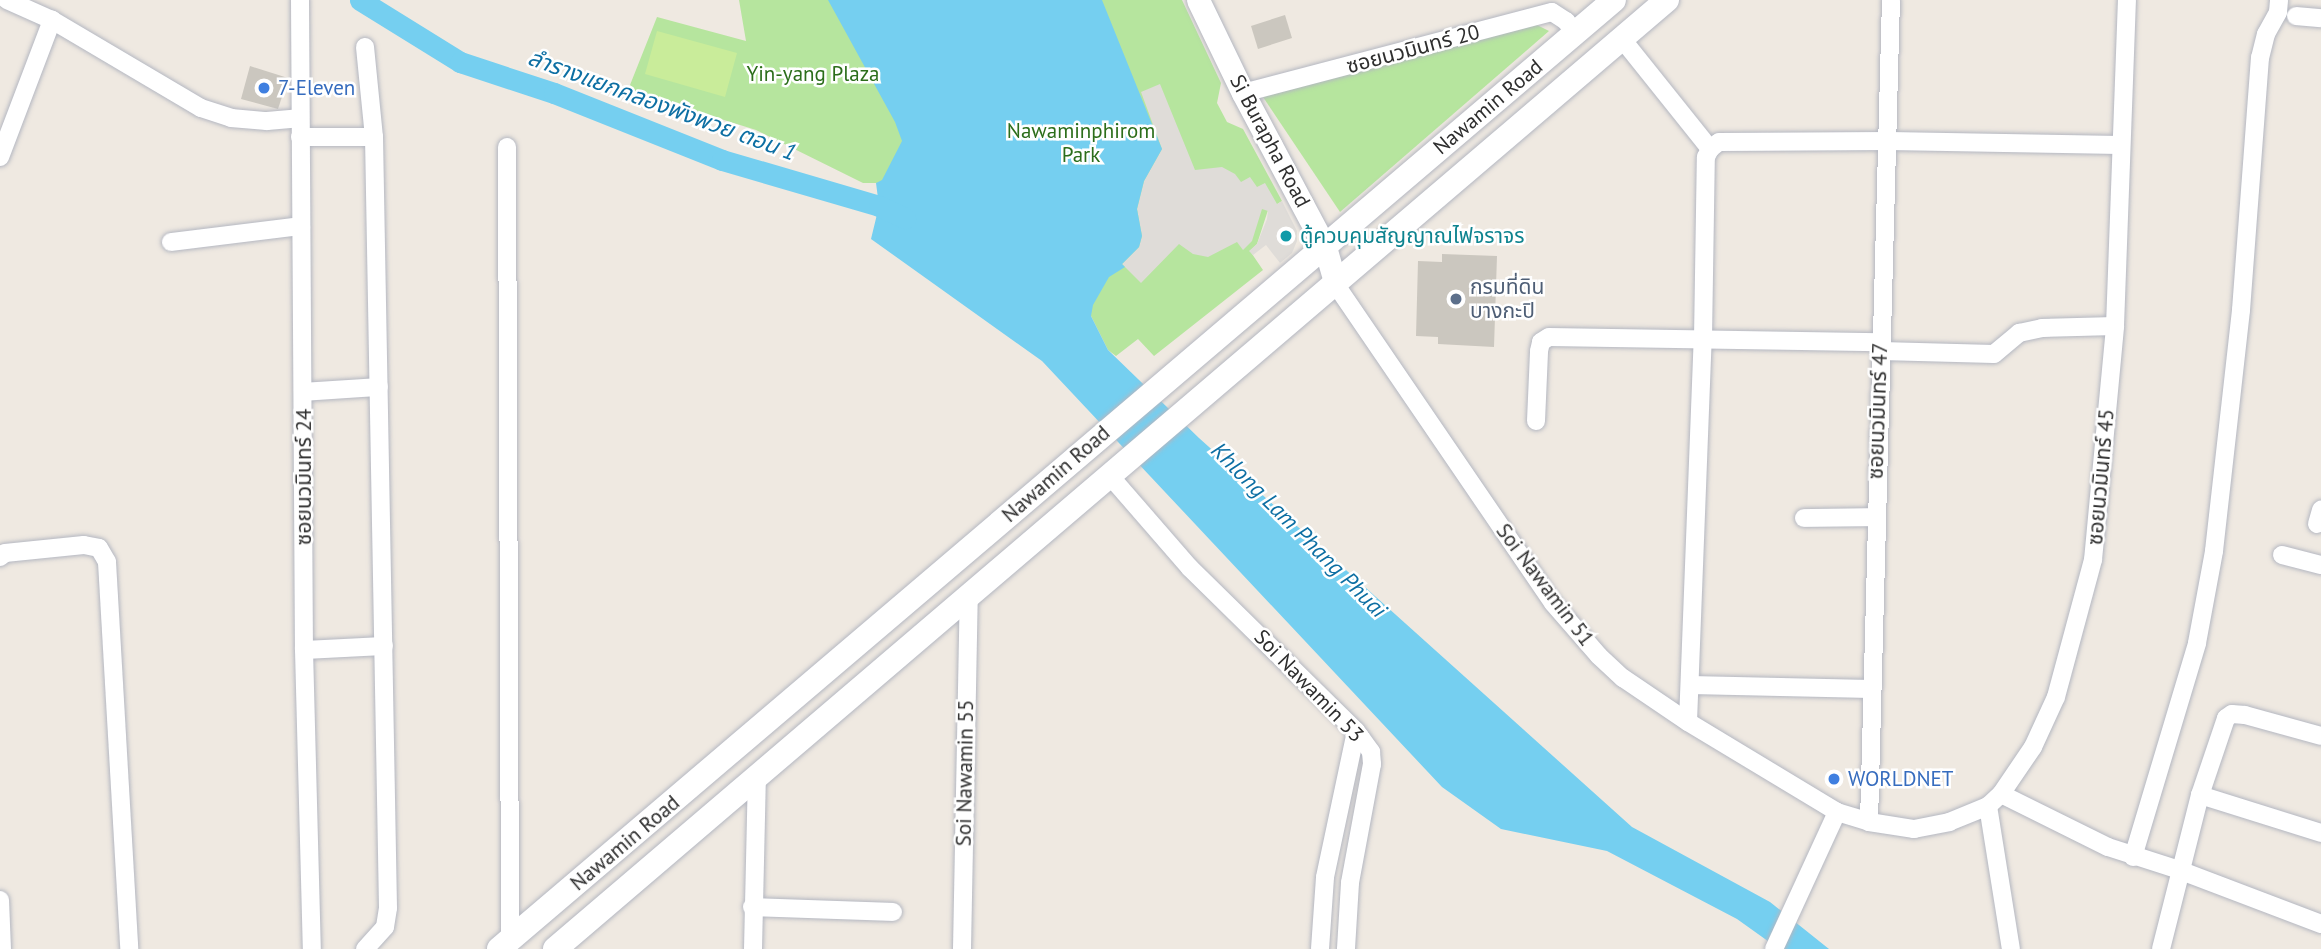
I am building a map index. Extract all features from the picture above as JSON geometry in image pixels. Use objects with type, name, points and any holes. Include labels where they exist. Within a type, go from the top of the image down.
[{"type":"main road","name":"Nawamin Road","points":[[505,944],[1614,0]]},
{"type":"main road","name":"Nawamin Road","points":[[555,949],[1667,0]]},
{"type":"street","points":[[7,0],[52,20],[201,108],[231,118],[267,121],[299,118]]},
{"type":"street","name":"Si Burapha Road","points":[[1198,0],[1242,93],[1325,247],[1336,285]]},
{"type":"street","name":"ซอยนวมินทร์ 47","points":[[1869,822],[1875,517],[1889,141],[1891,0]]},
{"type":"street","name":"ซอยนวมินทร์ 45","points":[[1994,800],[2033,747],[2056,697],[2094,560],[2115,326],[2127,0]]},
{"type":"street","points":[[2133,856],[2197,643],[2214,551],[2241,310],[2260,58],[2279,0]]},
{"type":"street","name":"ซอยนวมินทร์ 24","points":[[300,3],[304,650],[312,949]]},
{"type":"street","name":"ซอยนวมินทร์ 20","points":[[1242,93],[1552,12],[1566,21],[1575,33]]},
{"type":"street","points":[[2296,16],[2321,18]]},
{"type":"street","points":[[0,157],[52,20]]},
{"type":"street","points":[[1622,38],[1710,149]]},
{"type":"street","points":[[365,47],[374,137],[388,908],[386,927],[365,949]]},
{"type":"street","points":[[300,137],[374,137]]},
{"type":"street","points":[[1688,722],[1703,338],[1706,157],[1710,149],[1718,142],[1889,141],[2120,145]]},
{"type":"street","points":[[505,944],[507,147]]},
{"type":"street","points":[[171,242],[301,226]]},
{"type":"street","name":"Soi Nawamin 51","points":[[1336,285],[1553,603],[1598,656],[1623,678],[1688,722],[1837,812],[1869,822]]},
{"type":"street","points":[[1536,421],[1539,351],[1541,342],[1549,337],[1703,338],[1994,354],[2019,333],[2042,328],[2115,326]]},
{"type":"street","points":[[303,392],[379,387]]},
{"type":"street","name":"Soi Nawamin 53","points":[[1119,468],[1189,567],[1356,731],[1371,752],[1373,764],[1350,883],[1346,949]]},
{"type":"street","points":[[1804,518],[1875,517]]},
{"type":"street","points":[[0,557],[5,553],[84,545],[99,548],[107,562],[129,949]]},
{"type":"street","points":[[2282,555],[2321,565]]},
{"type":"street","name":"Soi Nawamin 55","points":[[962,949],[969,597]]},
{"type":"street","points":[[304,650],[384,646]]},
{"type":"street","points":[[1690,685],[1871,689]]},
{"type":"street","points":[[2161,949],[2179,870],[2223,724],[2232,714],[2245,715],[2321,736]]},
{"type":"street","points":[[1320,949],[1327,864],[1356,731]]},
{"type":"street","points":[[753,949],[757,779]]},
{"type":"street","points":[[2200,794],[2321,833]]},
{"type":"street","points":[[1994,800],[2011,949]]},
{"type":"street","points":[[1869,822],[1914,829],[1949,822],[1994,800],[2133,856],[2179,870],[2321,924]]},
{"type":"street","points":[[1774,949],[1837,812]]},
{"type":"street","points":[[0,900],[2,949]]},
{"type":"street","points":[[752,907],[893,912]]},
{"type":"green space","name":"Nawaminphirom Park","points":[[739,0],[1182,0],[1221,83],[1217,103],[1227,122],[1243,129],[1282,201],[1268,210],[1257,244],[1250,251],[1263,270],[1154,356],[1138,339],[1116,356],[1108,350],[1091,316],[876,183],[863,183],[756,130],[628,90],[657,17],[746,41]]},
{"type":"green space","points":[[1533,23],[1549,31],[1340,212],[1261,94]]},
{"type":"green space","points":[[657,31],[737,53],[725,97],[645,74]]},
{"type":"shaded area","points":[[1160,84],[1195,170],[1222,167],[1235,174],[1241,182],[1250,177],[1257,187],[1265,183],[1277,204],[1282,201],[1297,231],[1297,241],[1292,253],[1280,263],[1266,245],[1253,255],[1249,251],[1257,244],[1267,219],[1268,211],[1262,209],[1252,241],[1243,250],[1237,242],[1208,257],[1193,254],[1179,244],[1141,283],[1122,264],[1139,247],[1142,236],[1137,209],[1144,181],[1162,149],[1141,92]]},
{"type":"water","name":"Khlong Lam Phang Phuai","points":[[828,0],[1102,0],[1162,149],[1144,181],[1137,209],[1142,236],[1139,247],[1122,264],[1125,267],[1109,277],[1093,305],[1091,316],[1108,350],[1199,438],[1632,827],[1770,902],[1829,949],[1779,949],[1737,919],[1607,851],[1501,829],[1442,787],[1042,361],[871,239],[879,206],[876,183],[882,180],[902,141],[895,122]]},
{"type":"building","points":[[1285,15],[1292,38],[1258,49],[1251,26]]},
{"type":"building","name":"7-Eleven","points":[[250,66],[288,78],[278,109],[241,99]]},
{"type":"building","name":"กรมที่ดิน บางกะปิ","points":[[1442,254],[1497,256],[1494,347],[1438,344],[1438,337],[1416,336],[1418,261],[1442,262]]},
{"type":"waterway","name":"ลำรางแยกคลองพังพวย ตอน 1","points":[[360,0],[460,62],[554,93],[722,160],[879,206],[905,218]]},
{"type":"place","name":"7-Eleven","points":[[264,88]]},
{"type":"place","name":"ตู้ควบคุมสัญญาณไฟจราจร","points":[[1286,236]]},
{"type":"place","name":"กรมที่ดิน บางกะปิ","points":[[1456,299]]},
{"type":"place","name":"WORLDNET","points":[[1834,779]]},
{"type":"park label","name":"Yin-yang Plaza","points":[[813,74]]}]
